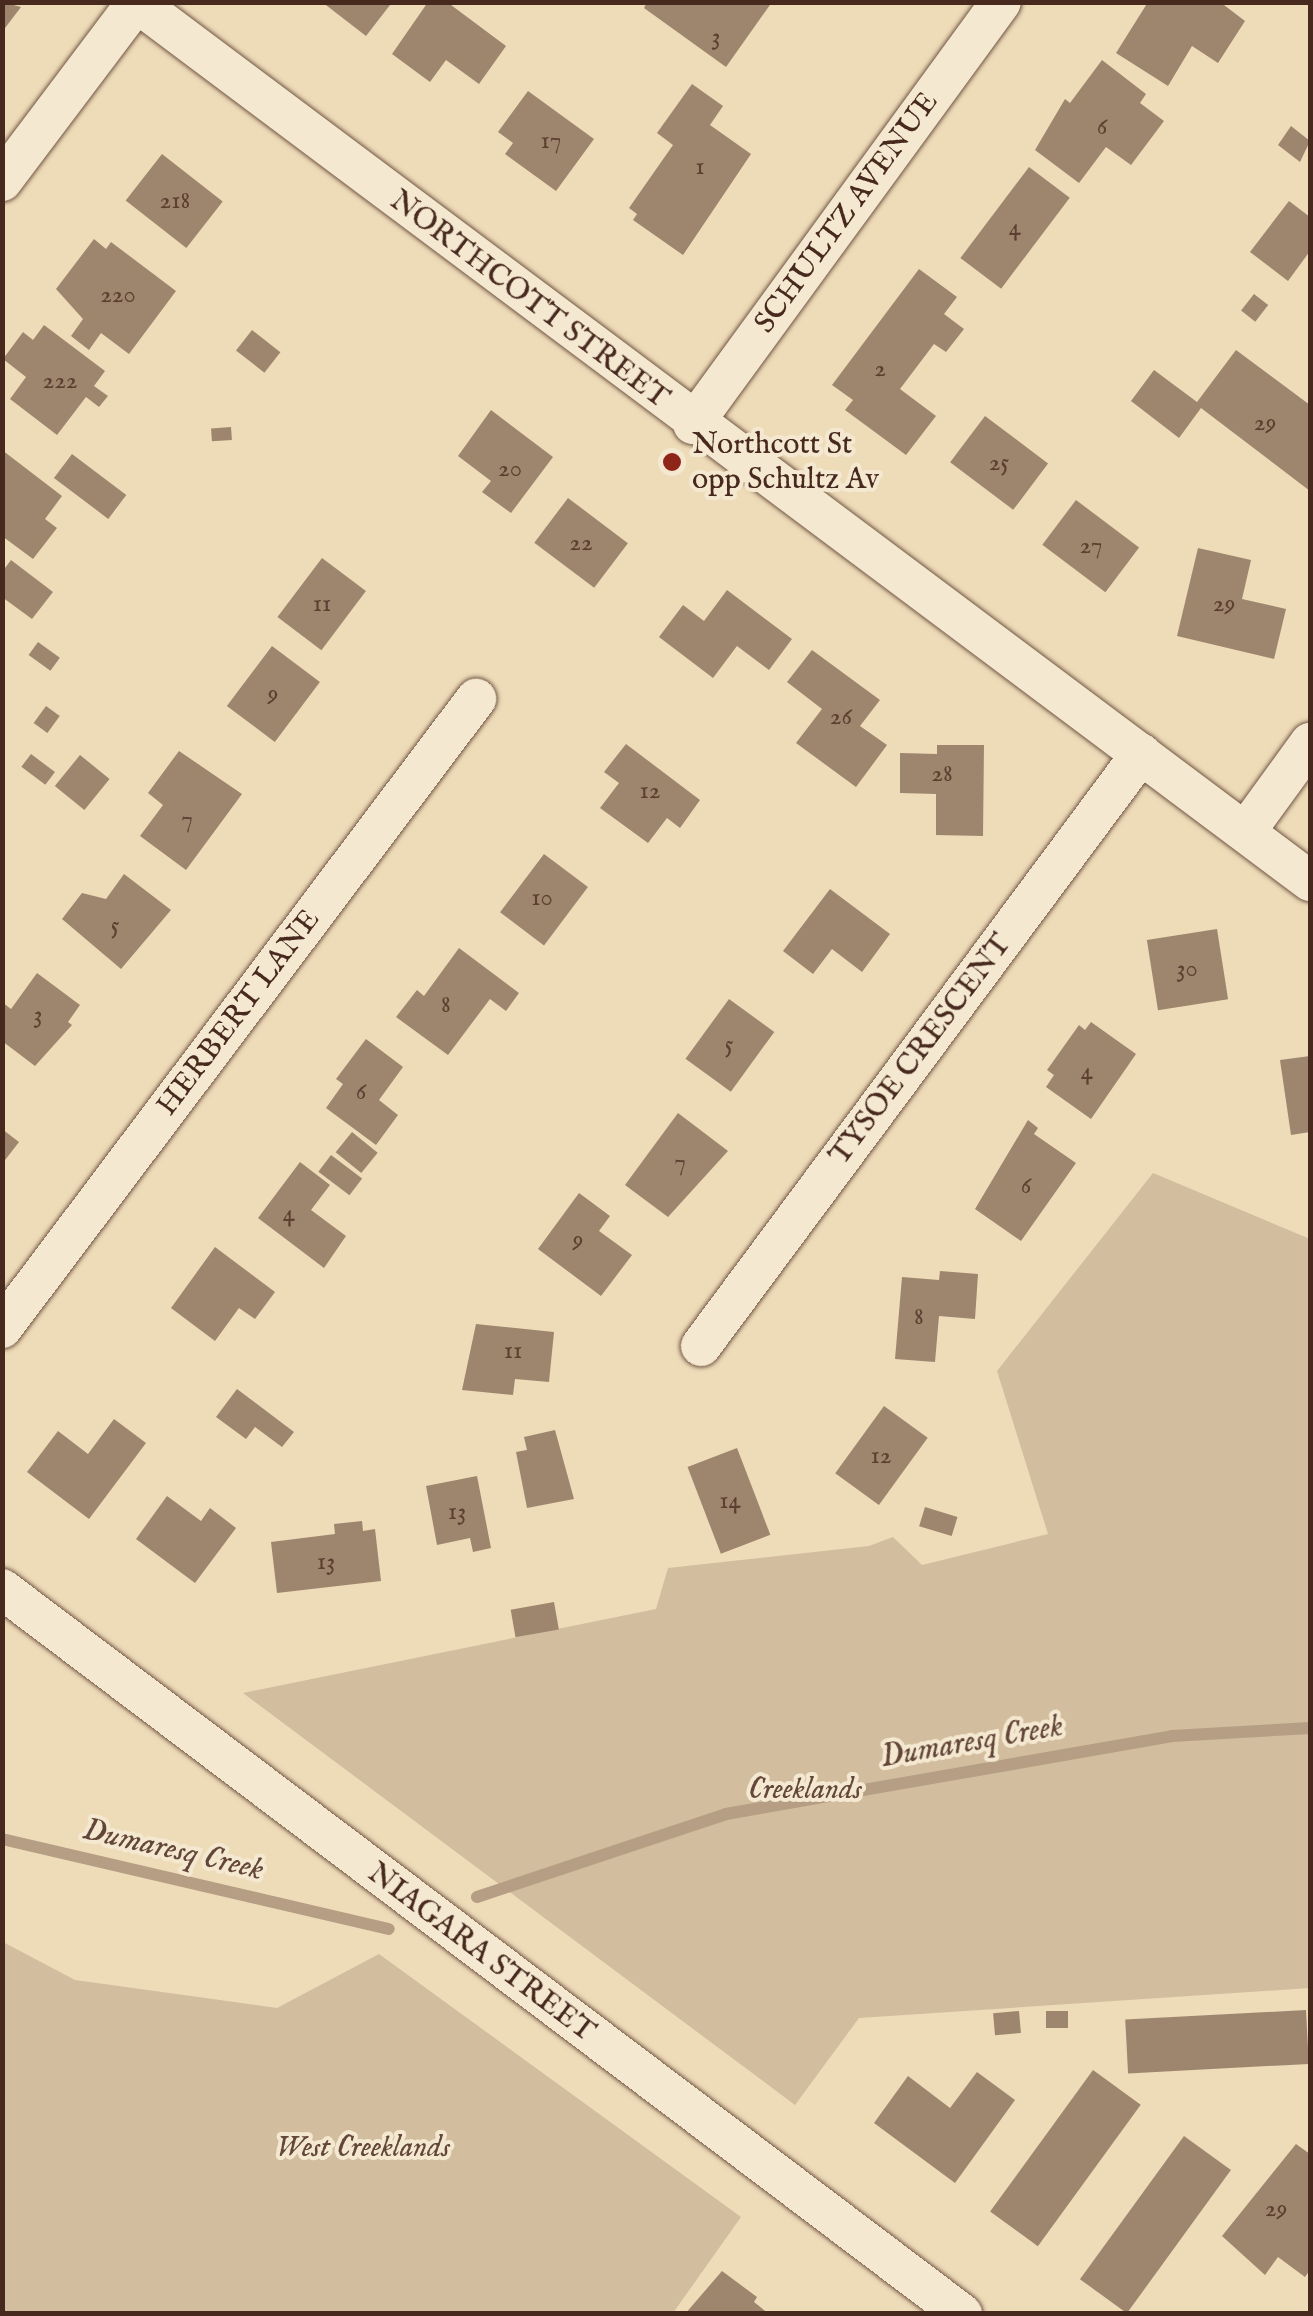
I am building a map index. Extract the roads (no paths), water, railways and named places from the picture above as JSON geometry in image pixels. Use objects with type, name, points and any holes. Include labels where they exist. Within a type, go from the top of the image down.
[{"type":"street","name":"SCHULTZ AVENUE","points":[[693,424],[1001,2]]},
{"type":"street","name":"NORTHCOTT STREET","points":[[136,3],[693,424],[1310,881]]},
{"type":"street","points":[[2,180],[136,3]]},
{"type":"street","name":"HERBERT LANE","points":[[2,1328],[476,699]]},
{"type":"street","points":[[1246,831],[1310,743]]},
{"type":"street","name":"TYSOE CRESCENT","points":[[702,1346],[1141,754]]},
{"type":"street","name":"NIAGARA STREET","points":[[2,1589],[962,2314]]},
{"type":"waterway","name":"Dumaresq Creek","points":[[477,1897],[726,1814],[1172,1736],[1310,1728]]},
{"type":"waterway","name":"Dumaresq Creek","points":[[2,1839],[389,1929]]},
{"type":"place","name":"Northcott St opp Schultz Av","points":[[672,462]]},
{"type":"park label","name":"Creeklands","points":[[805,1790]]},
{"type":"park label","name":"West Creeklands","points":[[363,2148]]}]
